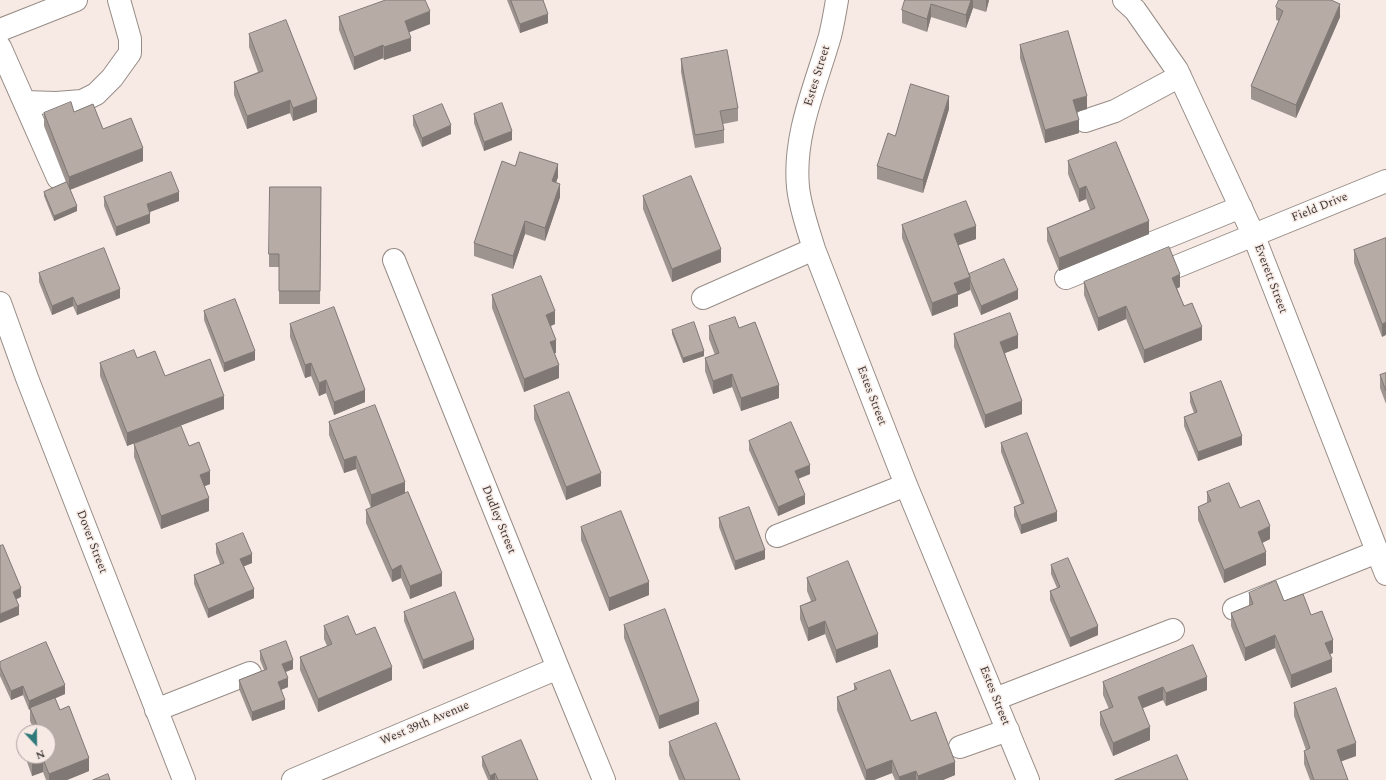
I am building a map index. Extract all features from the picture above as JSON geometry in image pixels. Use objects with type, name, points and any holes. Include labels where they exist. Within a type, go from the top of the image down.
[{"type":"street","points":[[0,30],[76,0]]},
{"type":"street","points":[[25,102],[56,103],[82,101],[96,94],[112,78],[130,52],[130,39],[118,0]]},
{"type":"street","name":"Estes Street","points":[[837,0],[830,34],[802,127],[798,187],[814,248],[906,485],[1028,780]]},
{"type":"street","name":"Everett Street","points":[[1124,0],[1135,10],[1177,70],[1253,234],[1386,574]]},
{"type":"street","points":[[0,47],[58,178]]},
{"type":"street","points":[[1085,121],[1115,111],[1180,76]]},
{"type":"street","name":"Field Drive","points":[[1178,266],[1253,234],[1386,181]]},
{"type":"street","points":[[1066,278],[1240,207]]},
{"type":"street","points":[[703,298],[814,248]]},
{"type":"street","name":"Dudley Street","points":[[394,260],[604,780]]},
{"type":"street","name":"Dover Street","points":[[0,303],[27,378],[184,780]]},
{"type":"street","points":[[777,536],[906,485]]},
{"type":"street","points":[[1234,609],[1377,552]]},
{"type":"street","points":[[995,699],[1173,630]]},
{"type":"street","name":"West 39th Avenue","points":[[293,780],[558,668]]},
{"type":"street","points":[[156,710],[250,673]]},
{"type":"street","points":[[960,747],[1008,730]]},
{"type":"building","points":[[386,0],[425,0],[430,11],[405,21],[411,38],[384,47],[383,45],[354,57],[339,17]]},
{"type":"building","points":[[511,0],[543,0],[548,14],[520,24]]},
{"type":"building","points":[[905,0],[971,0],[966,15],[931,4],[927,19],[902,10]]},
{"type":"building","points":[[1279,0],[1331,0],[1340,4],[1296,105],[1251,86],[1283,11],[1276,7]]},
{"type":"building","points":[[286,20],[317,99],[293,108],[290,100],[247,116],[234,82],[263,71],[249,34]]},
{"type":"building","points":[[1068,31],[1087,96],[1073,100],[1079,120],[1045,130],[1020,45]]},
{"type":"building","points":[[727,50],[738,108],[720,111],[724,130],[695,135],[681,59]]},
{"type":"building","points":[[911,84],[949,96],[923,180],[877,166],[888,133],[895,136]]},
{"type":"building","points":[[71,102],[74,112],[93,104],[103,129],[131,118],[143,148],[69,177],[44,113]]},
{"type":"building","points":[[502,103],[512,131],[484,142],[474,114]]},
{"type":"building","points":[[442,104],[451,125],[422,138],[413,116]]},
{"type":"building","points":[[1116,142],[1149,221],[1059,258],[1047,228],[1095,208],[1086,186],[1079,189],[1068,161]]},
{"type":"building","points":[[520,152],[558,164],[552,181],[560,184],[545,228],[525,221],[513,256],[474,243],[502,161],[515,166]]},
{"type":"building","points":[[171,172],[179,192],[147,204],[150,214],[116,227],[104,197]]},
{"type":"building","points":[[691,176],[721,249],[672,269],[643,196]]},
{"type":"building","points":[[67,182],[77,206],[54,216],[44,192]]},
{"type":"building","points":[[270,187],[321,187],[320,291],[279,291],[279,254],[269,254]]},
{"type":"building","points":[[966,201],[976,226],[954,234],[970,277],[954,283],[958,293],[932,303],[902,225]]},
{"type":"building","points":[[1386,238],[1386,322],[1382,324],[1354,250]]},
{"type":"building","points":[[1169,247],[1180,274],[1172,278],[1184,306],[1192,303],[1202,327],[1144,350],[1126,306],[1098,318],[1084,282]]},
{"type":"building","points":[[104,248],[120,289],[77,306],[73,297],[52,306],[39,273]]},
{"type":"building","points":[[1004,259],[1018,290],[981,306],[969,274]]},
{"type":"building","points":[[541,276],[555,311],[546,315],[556,340],[550,342],[559,365],[524,379],[492,295]]},
{"type":"building","points":[[235,299],[255,351],[224,363],[204,311]]},
{"type":"building","points":[[334,307],[365,390],[334,402],[326,380],[319,383],[311,363],[305,365],[290,324]]},
{"type":"building","points":[[1010,313],[1018,335],[1000,342],[1022,401],[985,415],[954,334]]},
{"type":"building","points":[[735,317],[739,328],[755,322],[779,385],[741,398],[732,374],[713,381],[705,358],[719,353],[709,326]]},
{"type":"building","points":[[694,322],[704,351],[683,358],[672,330]]},
{"type":"building","points":[[134,350],[137,358],[155,351],[165,376],[210,359],[224,396],[127,433],[100,363]]},
{"type":"building","points":[[1386,373],[1386,391],[1380,375]]},
{"type":"building","points":[[1221,381],[1242,436],[1198,452],[1184,417],[1197,412],[1190,393]]},
{"type":"building","points":[[569,392],[601,473],[566,487],[534,406]]},
{"type":"building","points":[[375,405],[405,482],[371,495],[356,456],[344,460],[329,422]]},
{"type":"building","points":[[791,422],[810,465],[795,471],[805,495],[778,507],[749,441]]},
{"type":"building","points":[[181,426],[189,446],[199,442],[210,471],[200,475],[209,498],[161,516],[134,444]]},
{"type":"building","points":[[1027,433],[1057,512],[1021,525],[1014,507],[1024,503],[1001,443]]},
{"type":"building","points":[[1229,483],[1240,508],[1259,500],[1270,526],[1258,532],[1266,552],[1224,570],[1198,507],[1211,501],[1207,492]]},
{"type":"building","points":[[408,492],[442,573],[410,586],[401,565],[392,570],[366,510]]},
{"type":"building","points":[[749,507],[765,550],[735,561],[719,518]]},
{"type":"building","points":[[621,511],[649,582],[609,598],[581,527]]},
{"type":"building","points":[[243,533],[252,554],[240,559],[254,589],[208,609],[194,575],[224,563],[216,544]]},
{"type":"building","points":[[3,545],[21,588],[13,592],[19,606],[0,614],[0,546]]},
{"type":"building","points":[[1068,558],[1098,626],[1070,638],[1050,591],[1060,587],[1051,565]]},
{"type":"building","points":[[848,561],[878,634],[836,650],[825,621],[808,628],[800,606],[816,600],[807,578]]},
{"type":"building","points":[[1276,581],[1284,601],[1303,594],[1311,615],[1322,611],[1333,640],[1325,643],[1332,659],[1291,675],[1275,635],[1245,648],[1231,613],[1253,604],[1249,593]]},
{"type":"building","points":[[455,592],[474,640],[423,660],[404,612]]},
{"type":"building","points":[[665,609],[699,701],[659,716],[624,625]]},
{"type":"building","points":[[348,616],[356,635],[375,627],[392,667],[318,699],[300,657],[332,644],[324,626]]},
{"type":"building","points":[[286,641],[293,660],[282,664],[288,678],[278,682],[285,700],[252,712],[239,680],[267,669],[260,651]]},
{"type":"building","points":[[46,642],[65,685],[29,701],[23,686],[11,691],[0,667],[0,662]]},
{"type":"building","points":[[1193,645],[1207,677],[1166,693],[1163,687],[1138,697],[1150,727],[1113,743],[1100,712],[1113,707],[1103,682]]},
{"type":"building","points":[[890,670],[911,721],[936,712],[955,762],[918,776],[916,771],[899,777],[892,760],[866,770],[837,697],[857,689],[854,684]]},
{"type":"building","points":[[1336,688],[1356,743],[1337,750],[1348,780],[1314,780],[1304,751],[1310,748],[1294,703]]},
{"type":"building","points":[[55,698],[60,710],[69,706],[89,758],[49,774],[45,764],[56,764],[56,724],[37,724],[30,708]]},
{"type":"building","points":[[716,723],[740,780],[685,780],[669,742]]},
{"type":"building","points":[[521,740],[538,780],[498,780],[495,773],[490,776],[482,757]]},
{"type":"building","points":[[1177,755],[1188,780],[1115,780]]},
{"type":"building","points":[[108,774],[110,780],[93,780]]}]
